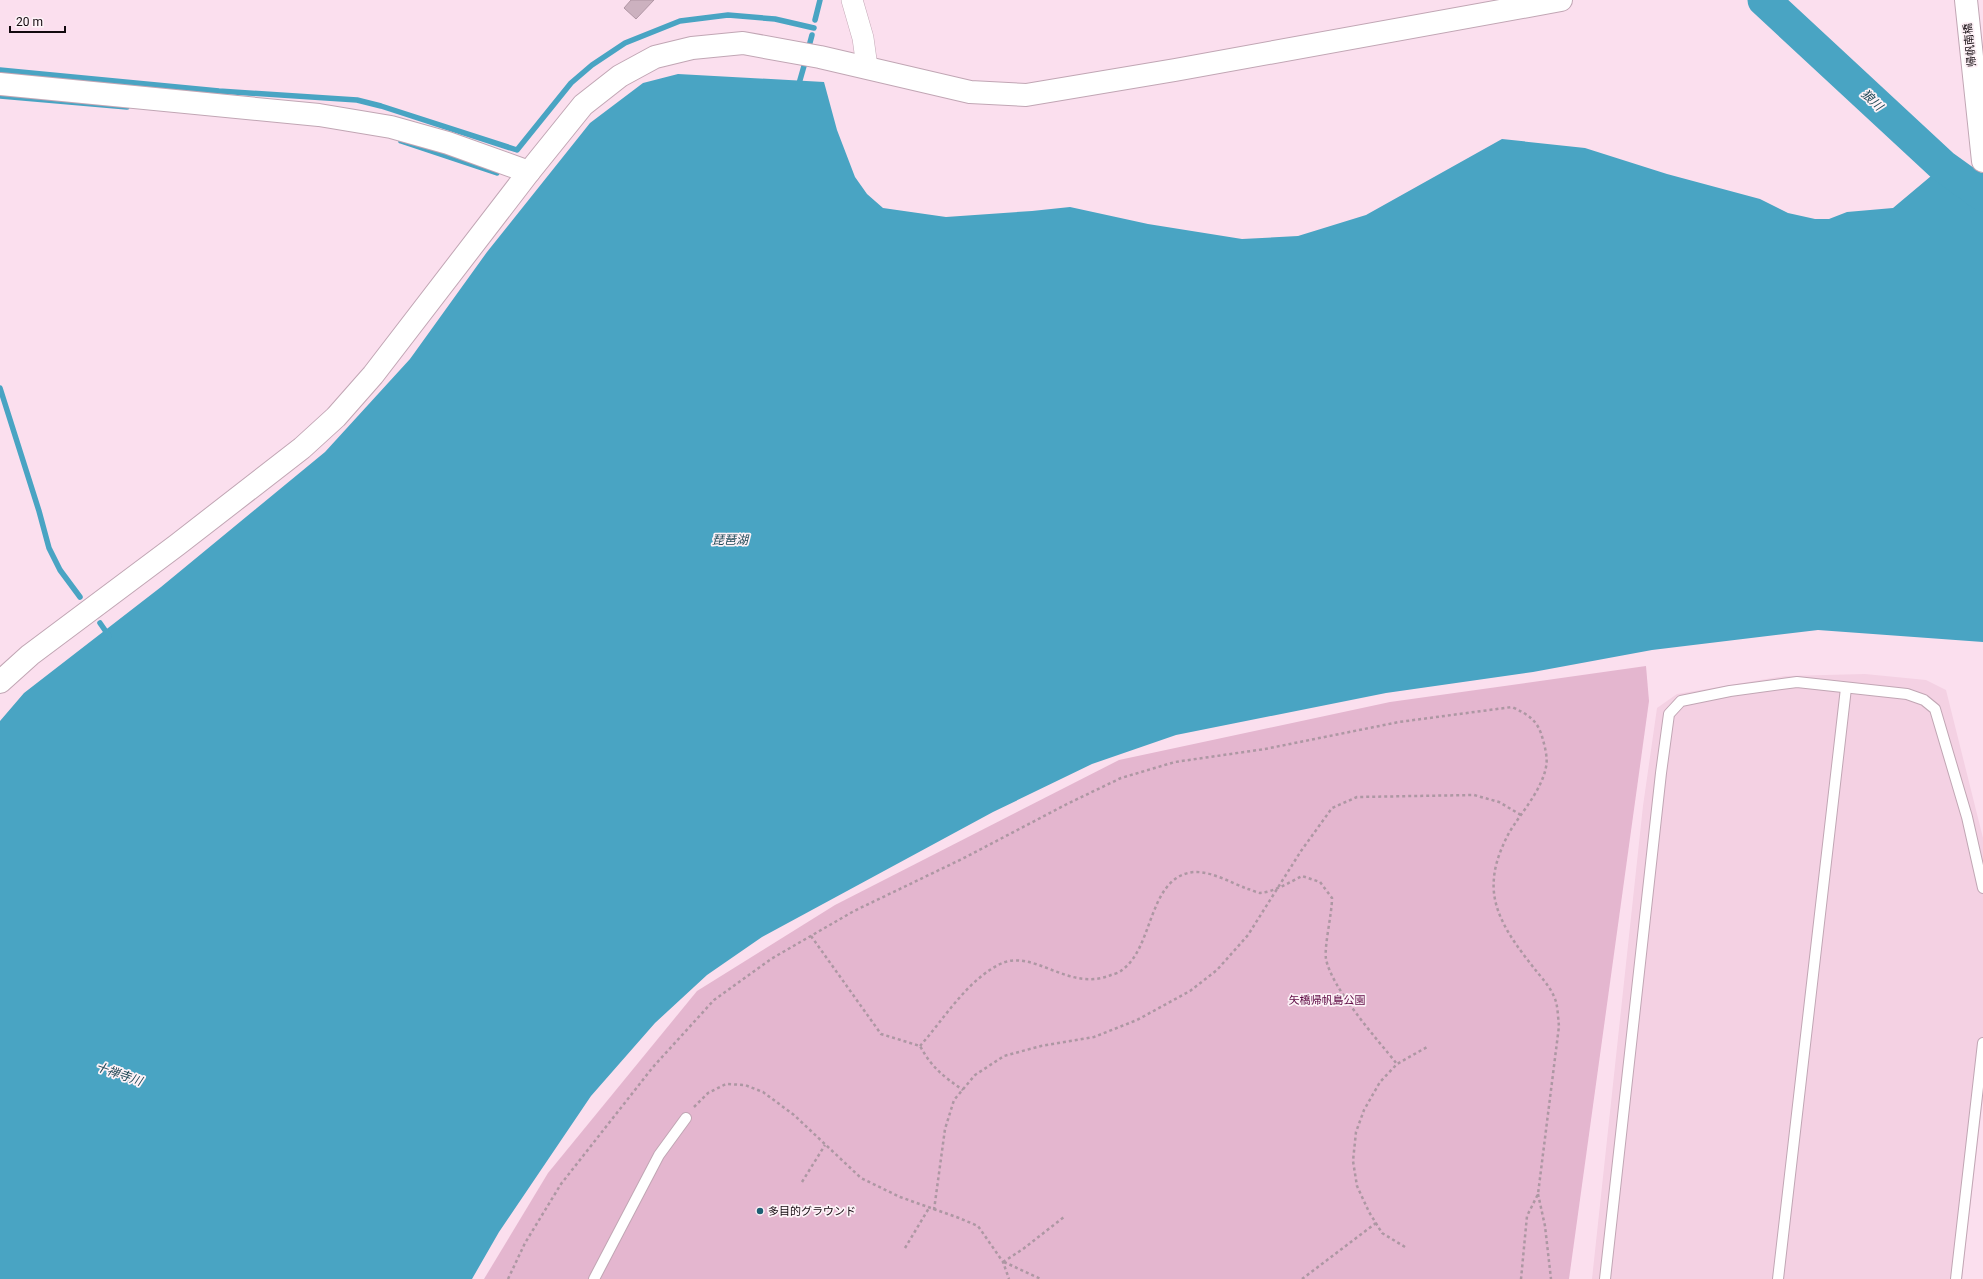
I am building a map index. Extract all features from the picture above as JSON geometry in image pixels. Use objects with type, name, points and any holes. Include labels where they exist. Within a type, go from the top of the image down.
[{"type":"street","points":[[852,0],[863,38],[867,67]]},
{"type":"street","points":[[0,682],[30,655],[177,545],[302,448],[336,417],[373,375],[529,172],[583,105],[620,76],[655,57],[692,48],[743,43],[867,67],[970,92],[1026,95],[1175,70],[1561,0]]},
{"type":"street","name":"帰帆南橋","points":[[1966,0],[1983,161]]},
{"type":"street","points":[[0,84],[319,115],[391,126],[448,143],[529,172]]},
{"type":"lane","points":[[1605,1279],[1669,714],[1681,701],[1730,691],[1797,682],[1908,694],[1924,700],[1935,709],[1967,817],[1983,888]]},
{"type":"lane","points":[[1778,1279],[1846,688]]},
{"type":"lane","points":[[1956,1279],[1983,1043]]},
{"type":"lane","points":[[594,1279],[615,1236],[659,1155],[686,1118]]},
{"type":"path","points":[[508,1279],[525,1242],[561,1184],[654,1067],[714,1000],[770,960],[854,911],[962,859],[1067,804],[1121,778],[1175,762],[1265,749],[1399,722],[1512,707],[1527,714],[1540,727],[1545,746],[1546,766],[1534,796],[1513,826],[1502,850],[1494,877],[1494,900],[1502,920],[1517,945],[1546,983],[1556,1002],[1559,1026],[1538,1194],[1527,1216],[1521,1279]]},
{"type":"path","points":[[934,1210],[945,1129],[954,1100],[975,1075],[1004,1056],[1041,1046],[1094,1037],[1137,1020],[1190,991],[1217,970],[1248,935],[1301,851],[1332,808],[1357,797],[1474,795],[1499,802],[1521,816]]},
{"type":"path","points":[[920,1046],[974,983],[998,965],[1015,960],[1034,963],[1072,978],[1099,980],[1122,970],[1137,954],[1162,894],[1172,880],[1188,873],[1207,873],[1259,893],[1279,887],[1302,876],[1320,882],[1332,898],[1326,958],[1331,974],[1341,992],[1397,1064]]},
{"type":"path","points":[[811,936],[881,1034],[920,1046],[929,1062],[940,1074],[963,1090]]},
{"type":"path","points":[[1405,1247],[1382,1233],[1357,1186],[1353,1161],[1356,1132],[1364,1110],[1380,1082],[1397,1064],[1427,1047]]},
{"type":"path","points":[[686,1118],[708,1093],[726,1084],[745,1085],[763,1092],[794,1116],[861,1178],[900,1198],[978,1226],[1003,1262],[1008,1279]]},
{"type":"path","points":[[802,1182],[825,1145]]},
{"type":"path","points":[[1538,1194],[1545,1226],[1551,1279]]},
{"type":"path","points":[[905,1248],[929,1208]]},
{"type":"path","points":[[1003,1262],[1023,1249],[1064,1217]]},
{"type":"path","points":[[1302,1279],[1376,1223]]},
{"type":"path","points":[[1003,1262],[1040,1279]]},
{"type":"shaded area","points":[[1865,674],[1926,680],[1946,690],[1983,838],[1983,1098],[1962,1279],[1592,1279],[1643,806],[1657,708],[1677,694],[1785,676]]},
{"type":"green space","name":"矢橋帰帆島公園","points":[[1646,666],[1649,701],[1569,1279],[484,1279],[548,1173],[697,991],[835,905],[1119,760],[1390,702]]},
{"type":"water","name":"琵琶湖","points":[[678,74],[824,82],[837,130],[855,177],[867,194],[883,208],[946,217],[1070,207],[1148,224],[1242,239],[1298,236],[1366,215],[1502,139],[1585,148],[1667,174],[1760,199],[1788,213],[1815,219],[1829,219],[1847,212],[1893,208],[1943,166],[1983,173],[1983,642],[1818,630],[1652,650],[1533,672],[1386,693],[1176,735],[1092,764],[993,812],[762,937],[707,975],[655,1023],[591,1096],[499,1232],[472,1279],[0,1279],[0,721],[24,693],[161,587],[325,452],[410,359],[487,252],[590,123],[643,83]]},
{"type":"building","points":[[631,0],[654,0],[636,19],[624,8]]},
{"type":"waterway","points":[[815,20],[820,0]]},
{"type":"waterway","name":"狼川","points":[[1764,0],[1943,166],[1983,195]]},
{"type":"waterway","points":[[0,70],[219,91],[357,100],[381,106],[517,150],[571,83],[592,65],[625,43],[680,21],[728,15],[775,19],[814,28]]},
{"type":"waterway","points":[[808,50],[812,35]]},
{"type":"waterway","points":[[798,87],[806,59]]},
{"type":"waterway","points":[[0,96],[127,107]]},
{"type":"waterway","points":[[401,141],[497,173]]},
{"type":"waterway","points":[[0,388],[39,511],[49,548],[60,570],[80,597]]},
{"type":"waterway","points":[[100,623],[109,636]]},
{"type":"place","name":"多目的グラウンド","points":[[760,1211]]},
{"type":"water label","name":"十禅寺川","points":[[119,1074]]}]
